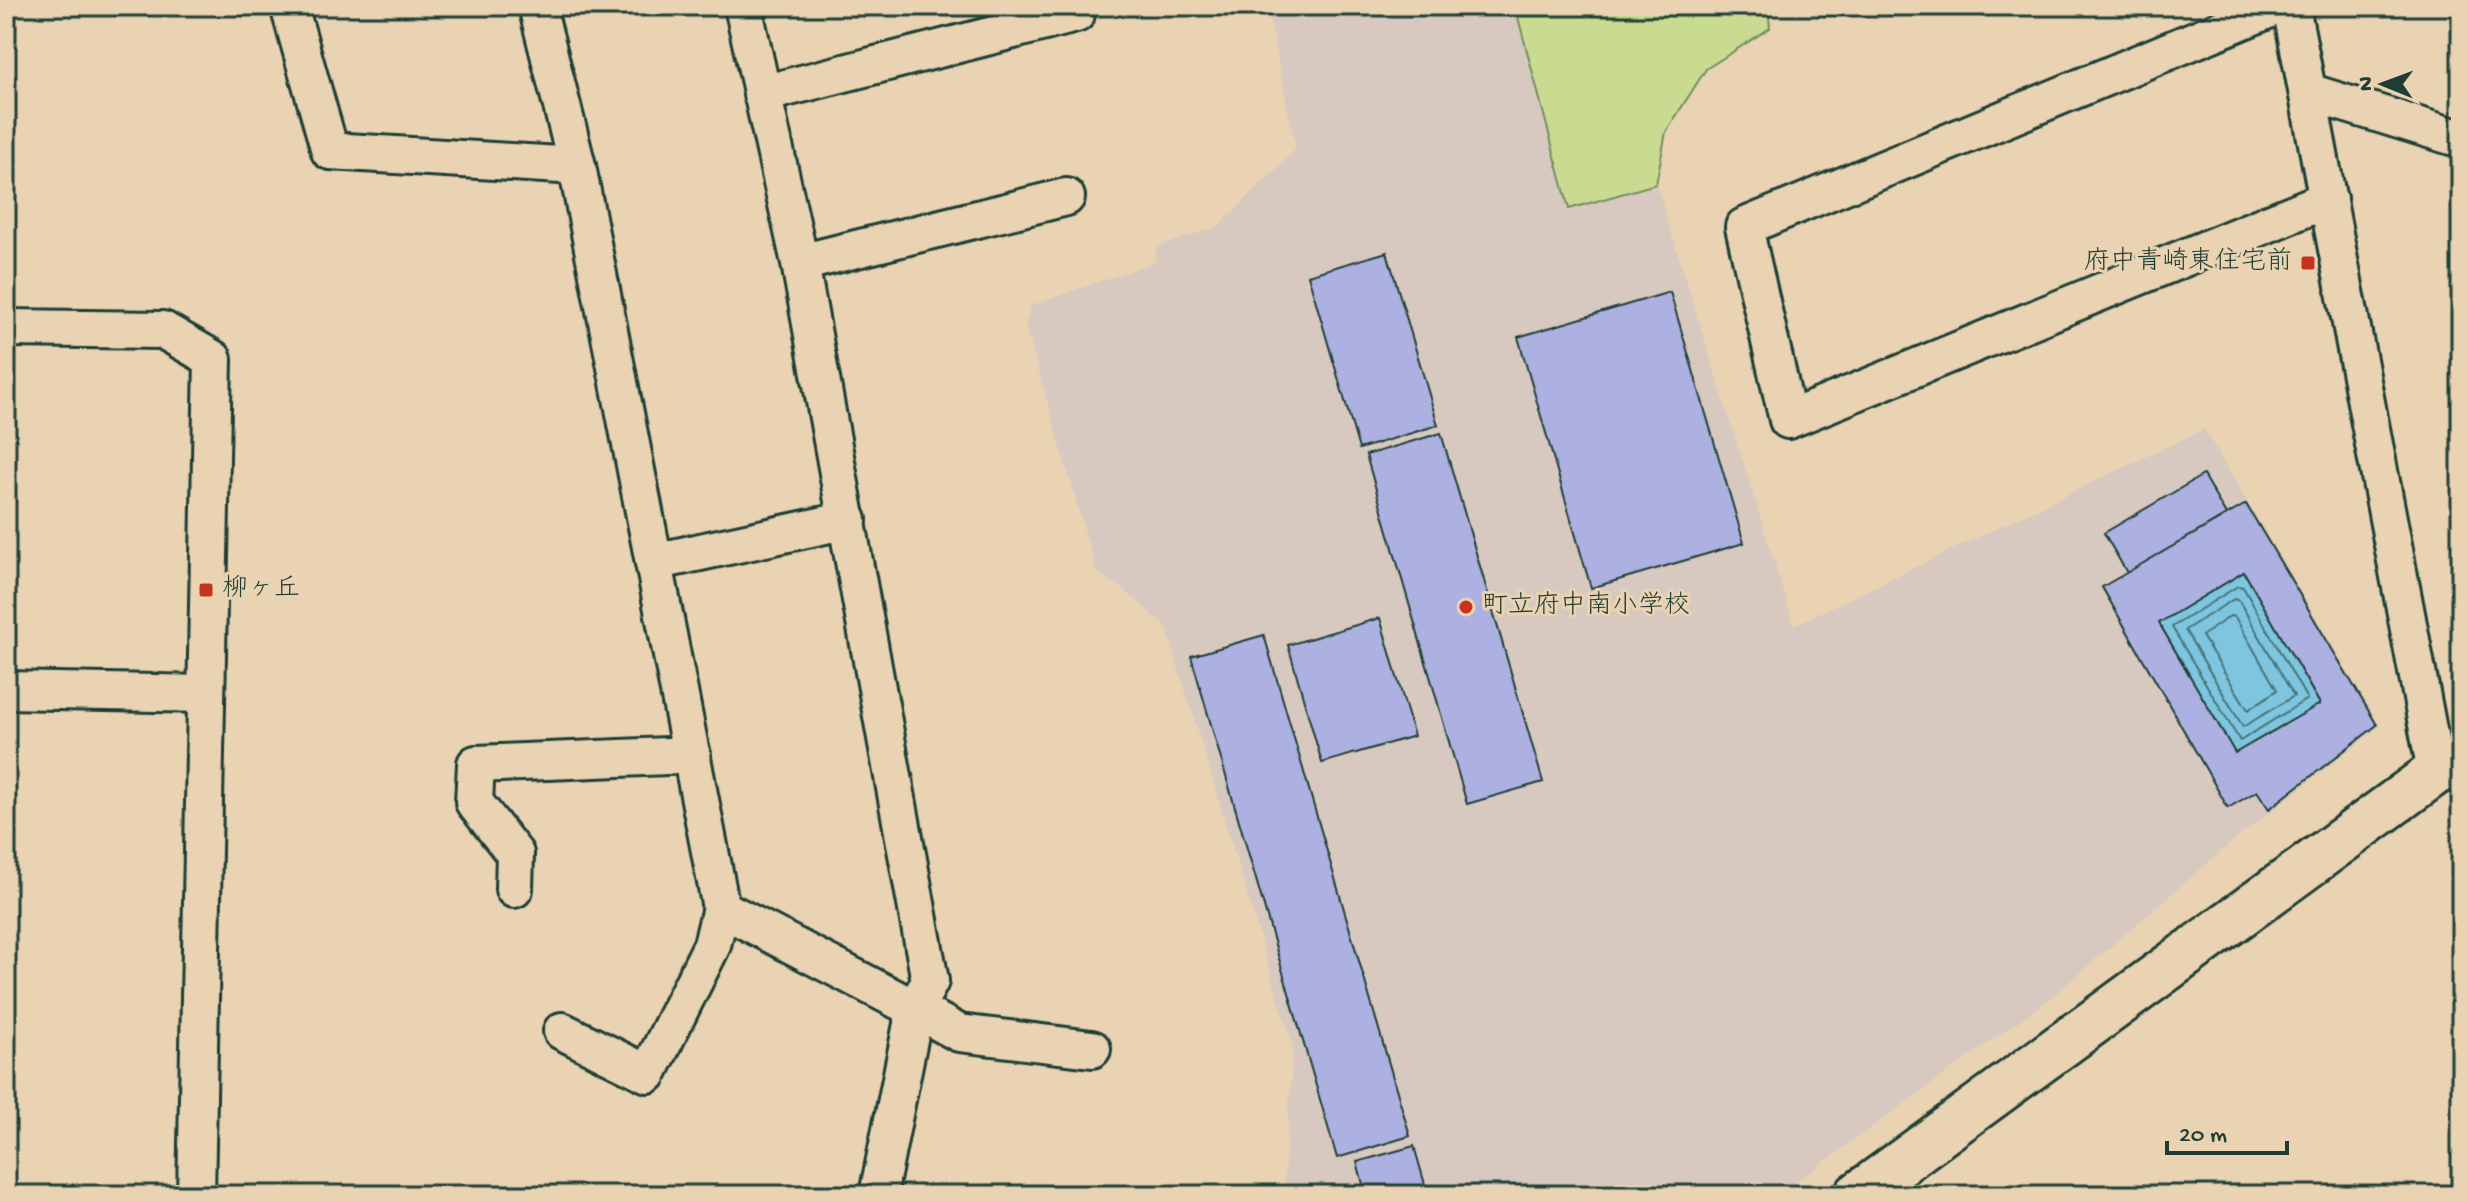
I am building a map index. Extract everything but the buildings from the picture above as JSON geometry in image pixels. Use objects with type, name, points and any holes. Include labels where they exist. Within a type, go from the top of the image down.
[{"type":"street","points":[[289,6],[330,151],[577,166]]},
{"type":"street","points":[[537,6],[577,166],[721,908],[712,945],[648,1074],[562,1031]]},
{"type":"street","points":[[743,6],[800,263],[930,981],[915,1009],[878,1195]]},
{"type":"street","points":[[762,94],[1076,14],[1071,6]]},
{"type":"street","points":[[2277,6],[1744,227],[1788,420],[2328,199]]},
{"type":"street","points":[[1857,1195],[2449,768],[2328,199],[2291,6]]},
{"type":"street","points":[[2308,92],[2461,139]]},
{"type":"street","points":[[800,263],[1066,197]]},
{"type":"street","points":[[6,328],[163,330],[213,359],[196,1195]]},
{"type":"street","points":[[654,562],[848,520]]},
{"type":"street","points":[[6,690],[206,694]]},
{"type":"street","points":[[514,889],[515,854],[474,802],[476,764],[692,755]]},
{"type":"street","points":[[721,908],[959,1033],[1092,1049]]},
{"type":"shaded area","name":"町立府中南小学校","points":[[1267,6],[1515,6],[1569,208],[1656,184],[1794,625],[2204,429],[2380,726],[2239,836],[2052,997],[1778,1195],[1283,1195],[1293,1047],[1166,626],[1122,588],[1097,573],[1025,324],[1032,305],[1155,262],[1157,247],[1219,226],[1296,149]]},
{"type":"green space","points":[[1515,6],[1768,6],[1770,28],[1706,69],[1666,132],[1656,184],[1569,209]]},
{"type":"water","points":[[2244,572],[2320,704],[2235,753],[2159,623]]},
{"type":"place","name":"府中青崎東住宅前","points":[[2308,263]]},
{"type":"place","name":"柳ヶ丘","points":[[206,590]]},
{"type":"place","name":"町立府中南小学校","points":[[1466,607]]}]
